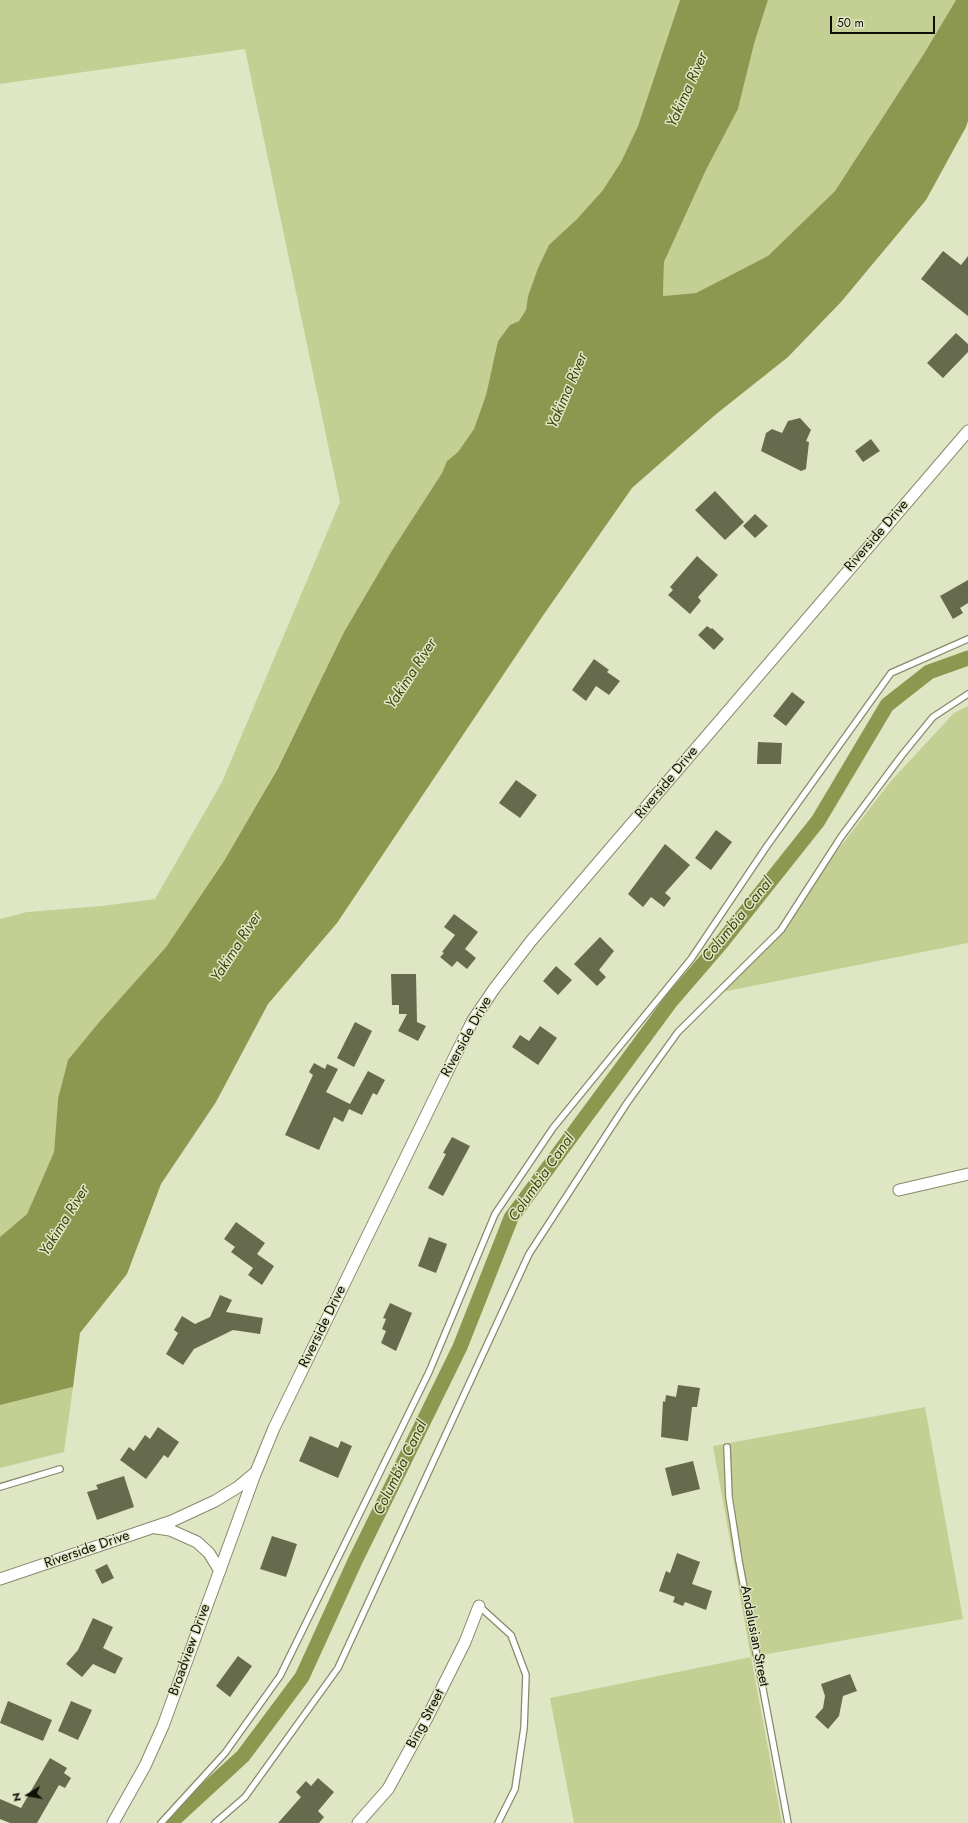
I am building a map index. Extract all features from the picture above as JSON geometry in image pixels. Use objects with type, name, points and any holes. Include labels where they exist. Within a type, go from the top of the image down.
[{"type":"street","name":"Riverside Drive","points":[[0,1579],[153,1528],[215,1501],[238,1487],[256,1472],[274,1428],[455,1056],[473,1020],[494,989],[531,941],[968,431]]},
{"type":"street","points":[[899,1190],[968,1174]]},
{"type":"street","name":"Broadview Drive","points":[[113,1823],[145,1766],[162,1726],[256,1472]]},
{"type":"street","points":[[153,1528],[170,1530],[197,1542],[209,1552],[220,1571]]},
{"type":"street","name":"Bing Street","points":[[358,1823],[388,1789],[427,1718],[465,1642],[479,1606]]},
{"type":"lane","points":[[161,1823],[225,1753],[280,1676],[429,1372],[495,1214],[553,1128],[691,959],[772,839],[891,673],[968,639]]},
{"type":"lane","points":[[215,1823],[245,1797],[338,1668],[529,1254],[627,1103],[678,1032],[781,930],[841,837],[902,755],[934,717],[968,694]]},
{"type":"lane","name":"Andalusian Street","points":[[727,1447],[729,1497],[739,1561],[788,1823]]},
{"type":"lane","points":[[0,1486],[60,1469]]},
{"type":"lane","points":[[479,1606],[510,1635],[526,1675],[524,1728],[515,1788],[498,1823]]},
{"type":"shaded area","points":[[0,0],[680,0],[638,126],[621,162],[603,190],[577,219],[549,246],[538,268],[528,296],[526,310],[519,321],[510,325],[498,341],[486,395],[474,429],[458,452],[447,461],[442,473],[391,552],[344,632],[278,767],[224,861],[166,947],[101,1020],[58,1099],[54,1152],[27,1214],[0,1237],[0,919],[27,912],[102,906],[155,899],[222,782],[340,502],[245,49],[0,84]]},
{"type":"shaded area","points":[[768,0],[956,0],[925,52],[835,191],[769,256],[696,293],[663,296],[664,262],[706,170],[738,109],[754,44]]},
{"type":"shaded area","points":[[968,706],[968,943],[717,993],[761,949],[891,781],[954,713]]},
{"type":"shaded area","points":[[73,1387],[64,1452],[0,1468],[0,1405]]},
{"type":"shaded area","points":[[925,1407],[963,1619],[751,1657],[713,1446]]},
{"type":"shaded area","points":[[751,1657],[782,1823],[574,1823],[550,1698]]},
{"type":"water","name":"Yakima River","points":[[680,0],[768,0],[754,44],[738,109],[706,170],[664,262],[663,296],[696,293],[768,256],[835,191],[925,52],[956,0],[968,0],[968,121],[966,127],[926,200],[841,302],[788,357],[715,415],[632,488],[542,617],[337,923],[268,1004],[216,1102],[161,1184],[127,1274],[80,1333],[73,1387],[0,1405],[0,1237],[27,1214],[54,1152],[58,1099],[68,1060],[101,1020],[166,947],[224,861],[278,768],[344,632],[391,552],[442,473],[447,461],[458,452],[474,429],[486,395],[498,341],[510,325],[519,321],[526,310],[528,296],[538,268],[549,245],[577,219],[603,190],[621,162],[638,126]]},
{"type":"building","points":[[943,251],[961,265],[968,256],[968,316],[921,279]]},
{"type":"building","points":[[956,333],[968,344],[968,352],[943,378],[927,363]]},
{"type":"building","points":[[800,418],[811,430],[806,441],[809,442],[806,469],[801,471],[761,451],[766,433],[772,429],[782,433],[788,421]]},
{"type":"building","points":[[871,439],[880,451],[863,462],[855,451]]},
{"type":"building","points":[[715,491],[744,522],[725,540],[695,510]]},
{"type":"building","points":[[755,514],[768,526],[755,538],[743,526]]},
{"type":"building","points":[[697,556],[718,575],[698,597],[701,601],[690,614],[668,595],[673,590],[670,587]]},
{"type":"building","points":[[968,580],[968,603],[960,608],[963,613],[953,619],[940,596]]},
{"type":"building","points":[[707,626],[711,629],[712,628],[724,639],[714,650],[698,635]]},
{"type":"building","points":[[594,659],[609,670],[607,672],[620,681],[609,695],[596,686],[586,701],[572,690]]},
{"type":"building","points":[[792,692],[805,702],[786,726],[773,716]]},
{"type":"building","points":[[758,742],[782,743],[781,764],[757,764]]},
{"type":"building","points":[[516,780],[537,795],[520,818],[499,803]]},
{"type":"building","points":[[716,830],[732,842],[711,870],[695,858]]},
{"type":"building","points":[[665,844],[690,865],[665,893],[671,898],[664,907],[651,897],[643,907],[628,894]]},
{"type":"building","points":[[454,914],[478,932],[465,949],[476,958],[467,969],[457,961],[452,967],[440,957],[455,935],[444,927]]},
{"type":"building","points":[[600,937],[614,951],[599,970],[606,977],[597,986],[574,964]]},
{"type":"building","points":[[556,966],[572,980],[558,995],[543,981]]},
{"type":"building","points":[[391,974],[416,974],[417,1022],[426,1026],[418,1041],[398,1031],[407,1014],[399,1014],[399,1005],[392,1005]]},
{"type":"building","points":[[355,1022],[372,1031],[354,1067],[337,1058]]},
{"type":"building","points":[[540,1026],[557,1038],[538,1065],[512,1047],[520,1035],[529,1041]]},
{"type":"building","points":[[314,1063],[325,1069],[327,1064],[338,1069],[326,1092],[350,1104],[368,1071],[385,1080],[377,1095],[373,1093],[362,1115],[349,1109],[343,1122],[334,1117],[319,1150],[285,1135],[313,1075],[309,1072]]},
{"type":"building","points":[[452,1137],[470,1146],[443,1196],[428,1188],[446,1154],[443,1153]]},
{"type":"building","points":[[236,1222],[265,1243],[257,1254],[274,1266],[262,1285],[248,1275],[253,1268],[231,1252],[235,1247],[224,1239]]},
{"type":"building","points":[[429,1237],[447,1244],[436,1273],[418,1266]]},
{"type":"building","points":[[220,1295],[232,1300],[226,1312],[263,1318],[260,1334],[233,1330],[194,1349],[183,1365],[166,1354],[178,1333],[174,1330],[182,1316],[195,1324],[210,1317]]},
{"type":"building","points":[[390,1303],[412,1313],[396,1351],[381,1343],[386,1331],[382,1329],[386,1319],[383,1318]]},
{"type":"building","points":[[678,1385],[700,1388],[697,1407],[692,1407],[688,1441],[661,1437],[663,1401],[665,1402],[666,1395],[676,1397]]},
{"type":"building","points":[[158,1427],[179,1442],[168,1458],[164,1455],[146,1479],[120,1460],[129,1447],[134,1451],[145,1435],[150,1439]]},
{"type":"building","points":[[310,1436],[338,1448],[341,1441],[352,1446],[338,1478],[299,1461]]},
{"type":"building","points":[[693,1461],[700,1489],[672,1496],[665,1468]]},
{"type":"building","points":[[124,1476],[134,1507],[97,1520],[87,1492],[98,1489],[96,1485]]},
{"type":"building","points":[[272,1536],[297,1544],[286,1577],[260,1569]]},
{"type":"building","points":[[677,1553],[700,1562],[692,1584],[712,1591],[706,1610],[685,1602],[683,1606],[673,1602],[675,1597],[659,1591],[666,1571],[670,1573]]},
{"type":"building","points":[[107,1564],[114,1578],[102,1584],[95,1570]]},
{"type":"building","points":[[93,1618],[113,1627],[103,1648],[123,1658],[115,1674],[93,1664],[82,1677],[66,1664],[78,1650]]},
{"type":"building","points":[[238,1656],[252,1666],[230,1697],[216,1686]]},
{"type":"building","points":[[850,1674],[857,1691],[843,1696],[839,1716],[828,1729],[815,1717],[823,1708],[825,1696],[821,1684]]},
{"type":"building","points":[[8,1701],[52,1720],[43,1741],[0,1723]]},
{"type":"building","points":[[71,1701],[92,1710],[78,1740],[58,1731]]},
{"type":"building","points":[[50,1758],[67,1768],[64,1773],[71,1778],[65,1788],[59,1785],[37,1823],[10,1823],[0,1819],[0,1799],[21,1808]]},
{"type":"building","points":[[318,1778],[334,1792],[318,1811],[324,1817],[319,1823],[278,1823],[301,1797],[296,1792],[306,1781],[311,1786]]},
{"type":"waterway","name":"Columbia Canal","points":[[170,1823],[243,1756],[302,1677],[355,1561],[460,1347],[511,1218],[671,1001],[721,943],[818,821],[887,705],[929,672],[968,658]]}]
